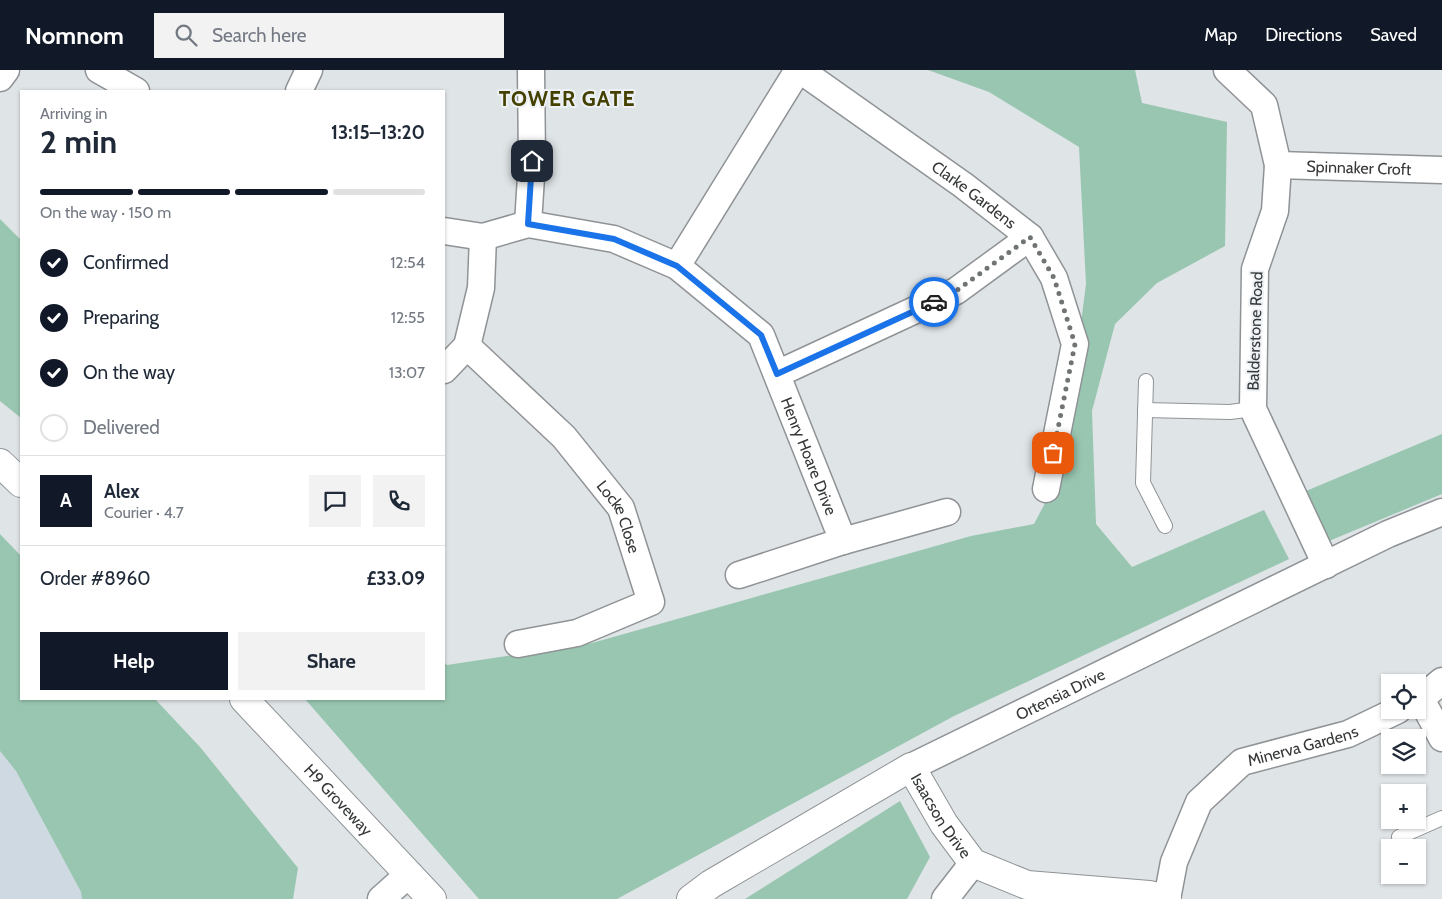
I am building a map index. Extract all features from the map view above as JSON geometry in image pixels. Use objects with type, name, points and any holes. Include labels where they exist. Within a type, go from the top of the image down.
[{"type":"street","points":[[0,78],[6,70]]},
{"type":"street","points":[[99,70],[134,90]]},
{"type":"street","points":[[299,90],[309,70]]},
{"type":"street","points":[[528,224],[532,161],[532,70]]},
{"type":"street","name":"Clarke Gardens","points":[[677,266],[799,70],[963,185],[1030,237],[1054,278],[1075,344],[1046,489]]},
{"type":"street","name":"Balderstone Road","points":[[1227,70],[1264,105],[1278,165],[1275,211],[1255,269],[1253,409],[1326,565]]},
{"type":"street","name":"Spinnaker Croft","points":[[1278,165],[1442,170]]},
{"type":"street","name":"Henry Hoare Drive","points":[[445,231],[483,237],[528,224],[614,239],[677,266],[761,335],[843,541]]},
{"type":"street","points":[[445,369],[467,346],[481,288],[483,237]]},
{"type":"street","points":[[777,374],[956,291],[1030,237]]},
{"type":"street","name":"Locke Close","points":[[467,346],[564,437],[621,508],[651,602],[577,634],[518,644]]},
{"type":"street","points":[[0,463],[20,482]]},
{"type":"street","points":[[739,575],[843,541],[948,512]]},
{"type":"street","name":"Ortensia Drive","points":[[691,899],[711,884],[911,767],[1388,534],[1442,512]]},
{"type":"street","name":"Minerva Gardens","points":[[1426,693],[1442,681]]},
{"type":"street","name":"H9 Groveway","points":[[245,700],[432,899]]},
{"type":"street","name":"Minerva Gardens","points":[[1167,899],[1174,862],[1199,802],[1242,762],[1348,734],[1381,718]]},
{"type":"street","points":[[1426,719],[1442,738]]},
{"type":"street","name":"Isaacson Drive","points":[[911,767],[944,824],[973,863],[1027,885],[1149,895],[1167,899]]},
{"type":"street","name":"Isaacson Drive","points":[[944,899],[973,863]]},
{"type":"street","points":[[381,899],[409,874]]},
{"type":"lane","points":[[1146,381],[1142,482],[1165,526]]},
{"type":"lane","points":[[1145,410],[1230,412],[1253,409]]},
{"type":"lane","points":[[1399,837],[1442,818]]},
{"type":"shaded area","points":[[0,751],[16,771],[81,892],[82,899],[0,899]]},
{"type":"green space","points":[[928,70],[1135,70],[1142,103],[1227,122],[1225,246],[1157,283],[1115,324],[1092,411],[1096,524],[1132,567],[1264,510],[1289,559],[954,716],[617,899],[479,899],[306,700],[445,700],[445,663],[447,665],[592,643],[971,536],[1034,524],[1062,471],[1086,284],[1079,147],[989,92]]},
{"type":"green space","points":[[0,219],[20,239],[20,417],[0,401]]},
{"type":"green space","points":[[1442,434],[1442,494],[1329,541],[1306,491]]},
{"type":"green space","points":[[0,534],[20,555],[20,700],[156,700],[200,747],[298,868],[293,899],[82,899],[81,892],[16,771],[0,751]]},
{"type":"green space","points":[[900,801],[930,857],[907,899],[745,899]]},
{"type":"way so far","points":[[934,302],[956,291],[1030,237],[1054,278],[1075,344],[1053,453]]},
{"type":"district","name":"TOWER GATE","points":[[567,98]]},
{"type":"route","points":[[532,161],[528,224],[614,239],[677,266],[761,335],[777,374],[934,302]]}]
